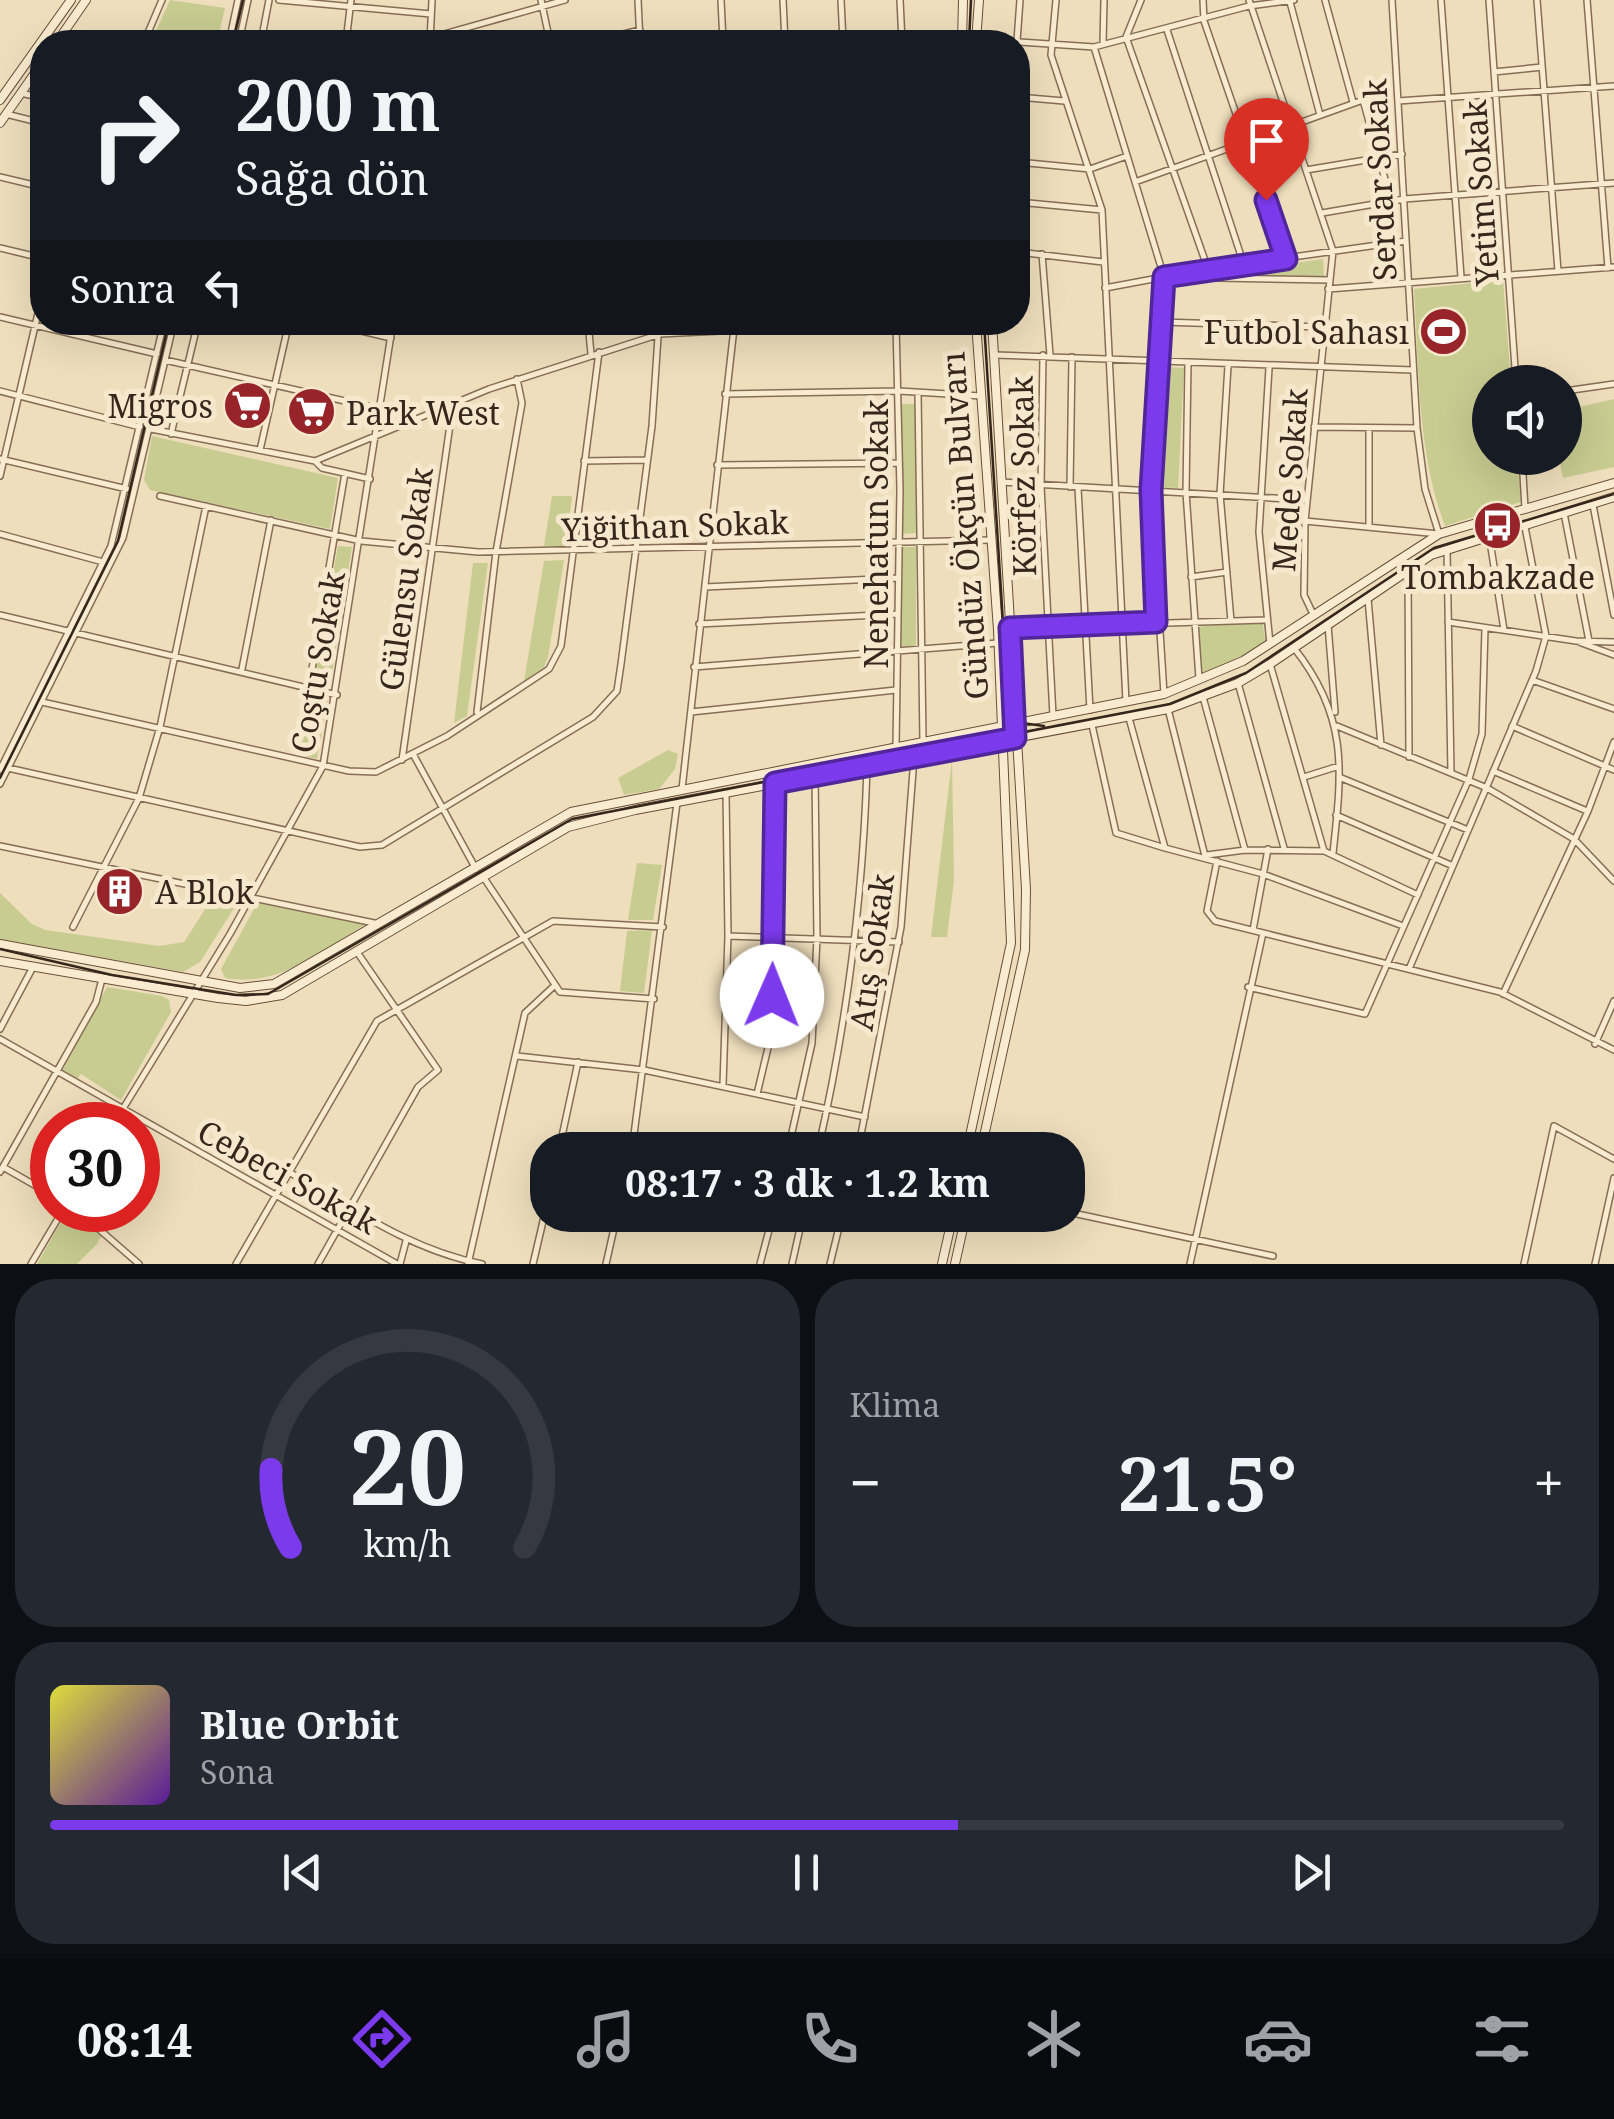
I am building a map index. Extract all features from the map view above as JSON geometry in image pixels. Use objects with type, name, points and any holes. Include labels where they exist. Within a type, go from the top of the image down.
[{"type":"main road","points":[[49,30],[70,0]]},
{"type":"main road","points":[[65,30],[86,0]]},
{"type":"main road","points":[[962,30],[963,0]]},
{"type":"main road","points":[[977,30],[979,0]]},
{"type":"main road","points":[[2,95],[30,56]]},
{"type":"main road","points":[[0,123],[30,80]]},
{"type":"main road","name":"Gündüz Ökçün Bulvarı","points":[[971,1132],[1010,943],[998,643],[977,335]]},
{"type":"main road","name":"Gündüz Ökçün Bulvarı","points":[[985,1132],[1026,950],[1024,834],[1014,724],[993,335]]},
{"type":"main road","points":[[0,944],[240,988],[274,984],[571,812],[896,746],[1126,705],[1164,694],[1200,682],[1270,644],[1439,534],[1614,484]]},
{"type":"main road","points":[[0,961],[246,1001],[282,995],[568,827],[815,775],[1168,710],[1238,683],[1408,568],[1447,548],[1614,497]]},
{"type":"main road","points":[[942,1264],[949,1232]]},
{"type":"main road","points":[[955,1264],[962,1232]]},
{"type":"street","points":[[149,30],[162,0]]},
{"type":"street","points":[[231,30],[238,0]]},
{"type":"street","points":[[241,30],[248,0]]},
{"type":"street","points":[[263,30],[269,0]]},
{"type":"street","points":[[279,0],[351,3],[431,14]]},
{"type":"street","points":[[430,30],[432,0]]},
{"type":"street","points":[[461,30],[566,0]]},
{"type":"street","points":[[638,0],[640,30]]},
{"type":"street","points":[[721,0],[722,30]]},
{"type":"street","points":[[784,0],[785,30]]},
{"type":"street","points":[[840,0],[842,30]]},
{"type":"street","points":[[900,0],[901,30]]},
{"type":"street","points":[[1018,30],[1020,0]]},
{"type":"street","points":[[1056,0],[1052,44],[1064,101],[1102,210],[1126,705]]},
{"type":"street","points":[[1103,44],[1104,0]]},
{"type":"street","points":[[1140,0],[1126,38],[1208,269]]},
{"type":"street","points":[[1202,0],[1204,22],[1286,259]]},
{"type":"street","points":[[1030,43],[1094,46],[1204,22],[1249,3],[1291,0],[1320,115]]},
{"type":"street","points":[[1325,0],[1353,102]]},
{"type":"street","name":"Serdar Sokak","points":[[1392,0],[1418,428],[1425,489],[1439,534]]},
{"type":"street","points":[[1441,0],[1461,278]]},
{"type":"street","name":"Yetim Sokak","points":[[1489,0],[1515,365]]},
{"type":"street","points":[[1537,0],[1558,271]]},
{"type":"street","points":[[1328,288],[1408,286],[1461,278],[1611,267],[1598,184],[1587,0]]},
{"type":"street","points":[[348,30],[351,3]]},
{"type":"street","name":"Mede Sokak","points":[[1249,3],[1333,251],[1306,500],[1304,596],[1314,616]]},
{"type":"street","points":[[542,4],[547,30]]},
{"type":"street","points":[[1166,29],[1244,264]]},
{"type":"street","points":[[1094,46],[1164,277],[1151,490],[1156,622],[1164,694]]},
{"type":"street","points":[[1494,72],[1542,66]]},
{"type":"street","points":[[1398,101],[1614,86]]},
{"type":"street","points":[[21,93],[30,95]]},
{"type":"street","points":[[1030,98],[1064,101]]},
{"type":"street","points":[[1135,182],[1363,100],[1390,201]]},
{"type":"street","points":[[6,114],[30,119]]},
{"type":"street","points":[[1306,170],[1402,154]]},
{"type":"street","points":[[1030,163],[1090,169],[1127,156]]},
{"type":"street","points":[[0,177],[30,185]]},
{"type":"street","points":[[1322,212],[1501,189],[1614,183]]},
{"type":"street","points":[[1030,203],[1102,210]]},
{"type":"street","points":[[1180,277],[1208,269],[1406,241]]},
{"type":"street","points":[[0,248],[30,255]]},
{"type":"street","points":[[1030,253],[1104,262]]},
{"type":"street","name":"Körfez Sokak","points":[[1042,254],[1047,356],[1041,486],[1048,717]]},
{"type":"street","points":[[1106,288],[1164,277],[1330,280]]},
{"type":"street","points":[[0,317],[30,324]]},
{"type":"street","points":[[1162,322],[1322,327]]},
{"type":"street","points":[[0,476],[34,335]]},
{"type":"street","points":[[78,335],[157,354]]},
{"type":"street","points":[[0,784],[2,768],[104,562],[127,489],[161,335]]},
{"type":"street","points":[[2,768],[42,702],[124,538],[171,335]]},
{"type":"street","points":[[171,434],[195,335]]},
{"type":"street","points":[[260,450],[287,335]]},
{"type":"street","points":[[378,335],[390,338]]},
{"type":"street","name":"Coştu Sokak","points":[[127,1102],[251,896],[323,766],[338,695],[391,335]]},
{"type":"street","points":[[42,702],[323,766],[376,772],[413,754],[549,669],[561,646],[574,551],[595,353],[591,335]]},
{"type":"street","points":[[315,461],[517,379],[657,335]]},
{"type":"street","points":[[2,768],[360,848],[382,845],[593,717],[616,691],[648,460],[660,335]]},
{"type":"street","points":[[682,789],[725,394],[736,335]]},
{"type":"street","name":"Nenehatun Sokak","points":[[896,746],[898,335]]},
{"type":"street","points":[[994,355],[1270,368],[1320,365],[1413,370]]},
{"type":"street","points":[[1070,487],[1072,357]]},
{"type":"street","points":[[165,360],[380,409]]},
{"type":"street","points":[[1188,363],[1186,492],[1200,682]]},
{"type":"street","points":[[1228,366],[1220,494],[1231,621]]},
{"type":"street","points":[[1270,368],[1260,496],[1270,644]]},
{"type":"street","points":[[477,714],[496,552],[522,403],[517,379]]},
{"type":"street","points":[[1582,389],[1614,384]]},
{"type":"street","points":[[0,391],[171,434],[315,461],[322,468],[370,478]]},
{"type":"street","points":[[918,392],[923,741]]},
{"type":"street","points":[[725,394],[918,392],[981,396]]},
{"type":"street","name":"Gülensu Sokak","points":[[402,760],[454,404]]},
{"type":"street","points":[[1314,427],[1418,428]]},
{"type":"street","points":[[1368,525],[1369,428]]},
{"type":"street","points":[[2,459],[127,489]]},
{"type":"street","points":[[584,461],[648,460]]},
{"type":"street","points":[[717,465],[900,463]]},
{"type":"street","points":[[309,688],[345,473]]},
{"type":"street","points":[[1523,475],[1525,508]]},
{"type":"street","points":[[1001,482],[1306,500]]},
{"type":"street","points":[[1078,487],[1090,710]]},
{"type":"street","name":"Yiğithan Sokak","points":[[160,496],[361,542],[432,550],[635,550],[711,544],[991,540]]},
{"type":"street","points":[[1593,504],[1614,615]]},
{"type":"street","points":[[73,928],[140,798],[160,727],[206,506]]},
{"type":"street","points":[[1564,513],[1589,640]]},
{"type":"street","points":[[242,670],[271,520]]},
{"type":"street","points":[[1305,521],[1439,534]]},
{"type":"street","points":[[1409,968],[1532,680],[1546,636],[1524,524]]},
{"type":"street","points":[[0,534],[104,562]]},
{"type":"street","points":[[1488,535],[1504,630]]},
{"type":"street","points":[[1447,548],[1451,772]]},
{"type":"street","points":[[1408,568],[1410,757]]},
{"type":"street","points":[[1191,576],[1227,572]]},
{"type":"street","points":[[705,587],[898,578]]},
{"type":"street","points":[[1368,597],[1381,745]]},
{"type":"street","points":[[699,624],[898,614]]},
{"type":"street","points":[[0,615],[338,695]]},
{"type":"street","points":[[1010,628],[1266,620]]},
{"type":"street","points":[[1448,622],[1576,641],[1614,655]]},
{"type":"street","points":[[1328,625],[1340,777],[1333,853]]},
{"type":"street","points":[[1248,987],[1366,1014],[1469,779],[1482,734],[1485,628]]},
{"type":"street","points":[[1576,641],[1614,642]]},
{"type":"street","points":[[694,667],[998,643]]},
{"type":"street","points":[[1293,647],[1334,713]]},
{"type":"street","points":[[1270,664],[1324,851]]},
{"type":"street","points":[[1532,680],[1614,709]]},
{"type":"street","points":[[1238,683],[1284,848]]},
{"type":"street","points":[[691,712],[896,690]]},
{"type":"street","points":[[1203,698],[1245,850]]},
{"type":"street","points":[[1168,710],[1205,856]]},
{"type":"street","points":[[1128,718],[1165,848]]},
{"type":"street","points":[[1092,725],[1116,833],[1264,874],[1404,926]]},
{"type":"street","points":[[1336,726],[1486,788],[1574,839],[1613,878]]},
{"type":"street","points":[[1512,726],[1614,770]]},
{"type":"street","points":[[1504,994],[1588,811],[1614,742]]},
{"type":"street","points":[[413,754],[476,869]]},
{"type":"street","name":"Atış Sokak","points":[[862,1132],[899,942],[914,758]]},
{"type":"street","points":[[822,1132],[844,1032],[855,940],[867,765]]},
{"type":"street","points":[[1304,777],[1339,766]]},
{"type":"street","points":[[1494,771],[1588,811]]},
{"type":"street","points":[[792,1132],[812,1043],[817,938],[815,775]]},
{"type":"street","points":[[1340,777],[1468,830]]},
{"type":"street","points":[[757,1094],[772,1031],[775,783]]},
{"type":"street","points":[[722,1085],[728,936],[726,793]]},
{"type":"street","points":[[635,1132],[677,803]]},
{"type":"street","points":[[1336,814],[1452,866]]},
{"type":"street","points":[[0,846],[380,924]]},
{"type":"street","points":[[1205,856],[1284,848],[1324,851],[1418,896]]},
{"type":"street","points":[[1253,930],[1268,849]]},
{"type":"street","points":[[1217,861],[1207,916],[1504,994],[1595,1044],[1614,1050]]},
{"type":"street","points":[[483,877],[553,987],[560,992],[654,999]]},
{"type":"street","points":[[236,1264],[377,1021],[553,921],[663,927]]},
{"type":"street","points":[[1190,1264],[1248,987],[1264,932]]},
{"type":"street","points":[[728,936],[899,942]]},
{"type":"street","points":[[318,1264],[418,1087],[438,1070],[357,951]]},
{"type":"street","points":[[0,1029],[33,967]]},
{"type":"street","points":[[30,1183],[1,1168],[96,1002],[102,979]]},
{"type":"street","points":[[468,1263],[526,1013],[553,987]]},
{"type":"street","points":[[1595,1044],[1614,1002]]},
{"type":"street","name":"Cebeci Sokak","points":[[0,1039],[107,1102]]},
{"type":"street","points":[[517,1056],[644,1070],[798,1105],[866,1116]]},
{"type":"street","points":[[563,1132],[578,1062]]},
{"type":"street","points":[[1524,1264],[1554,1126],[1614,1159]]},
{"type":"street","name":"Cebeci Sokak","points":[[160,1131],[277,1192],[399,1264]]},
{"type":"street","points":[[289,1172],[406,1241],[468,1263],[482,1264]]},
{"type":"street","points":[[1595,1264],[1614,1178]]},
{"type":"street","points":[[1085,1216],[1273,1256]]},
{"type":"street","points":[[31,1264],[49,1232]]},
{"type":"street","points":[[102,1232],[139,1264]]},
{"type":"street","points":[[534,1264],[541,1232]]},
{"type":"street","points":[[606,1264],[613,1232]]},
{"type":"street","points":[[760,1264],[768,1232]]},
{"type":"street","points":[[792,1264],[799,1232]]},
{"type":"street","points":[[830,1264],[838,1232]]},
{"type":"street","points":[[399,1264],[406,1241]]},
{"type":"green space","points":[[170,0],[225,8],[220,30],[156,30]]},
{"type":"green space","points":[[1323,259],[1324,277],[1217,274]]},
{"type":"green space","points":[[1503,280],[1510,365],[1472,365],[1472,475],[1519,475],[1521,502],[1445,526],[1424,439],[1414,289]]},
{"type":"green space","points":[[1166,367],[1184,368],[1178,488],[1157,487]]},
{"type":"green space","points":[[1614,399],[1614,467],[1582,474],[1582,406]]},
{"type":"green space","points":[[902,404],[916,404],[916,533],[902,534]]},
{"type":"green space","points":[[152,436],[338,478],[330,529],[150,490],[144,480]]},
{"type":"green space","points":[[552,496],[572,496],[566,547],[544,546]]},
{"type":"green space","points":[[338,546],[352,547],[330,685],[314,680]]},
{"type":"green space","points":[[902,547],[916,547],[916,646],[901,646]]},
{"type":"green space","points":[[564,560],[548,657],[544,667],[524,681],[544,561]]},
{"type":"green space","points":[[473,563],[488,563],[467,716],[454,723]]},
{"type":"green space","points":[[1262,621],[1266,643],[1203,676],[1197,627]]},
{"type":"green space","points":[[312,694],[328,698],[317,759],[300,755]]},
{"type":"green space","points":[[668,750],[678,754],[675,769],[659,789],[624,795],[618,778]]},
{"type":"green space","points":[[952,760],[954,880],[947,937],[931,937]]},
{"type":"green space","points":[[637,863],[662,865],[653,920],[628,920]]},
{"type":"green space","points":[[0,893],[32,924],[45,930],[159,946],[184,942],[215,894],[238,902],[200,962],[183,972],[0,939]]},
{"type":"green space","points":[[258,902],[365,925],[281,972],[245,980],[225,978],[221,969]]},
{"type":"green space","points":[[652,930],[644,993],[620,991],[627,931]]},
{"type":"green space","points":[[107,987],[162,996],[169,1000],[171,1012],[121,1100],[81,1074],[77,1079],[62,1071]]},
{"type":"green space","points":[[55,1232],[103,1232],[77,1264],[37,1264]]},
{"type":"tram line","points":[[236,30],[243,0]]},
{"type":"tram line","points":[[970,30],[971,0]]},
{"type":"tram line","points":[[0,778],[118,541],[166,335]]},
{"type":"tram line","points":[[985,335],[1008,702],[1022,723],[1044,726]]},
{"type":"tram line","points":[[0,949],[112,975],[236,995],[268,994],[572,819],[1170,704],[1246,673],[1434,548],[1614,494]]},
{"type":"place","name":"Futbol Sahası","points":[[1444,331]]},
{"type":"place","name":"Migros","points":[[248,405]]},
{"type":"place","name":"Park West","points":[[311,412]]},
{"type":"place","name":"Tombakzade","points":[[1498,526]]},
{"type":"place","name":"A Blok","points":[[120,891]]},
{"type":"route","points":[[772,996],[775,783],[1015,738],[1010,628],[1156,622],[1151,490],[1164,277],[1286,259],[1266,200]]}]
